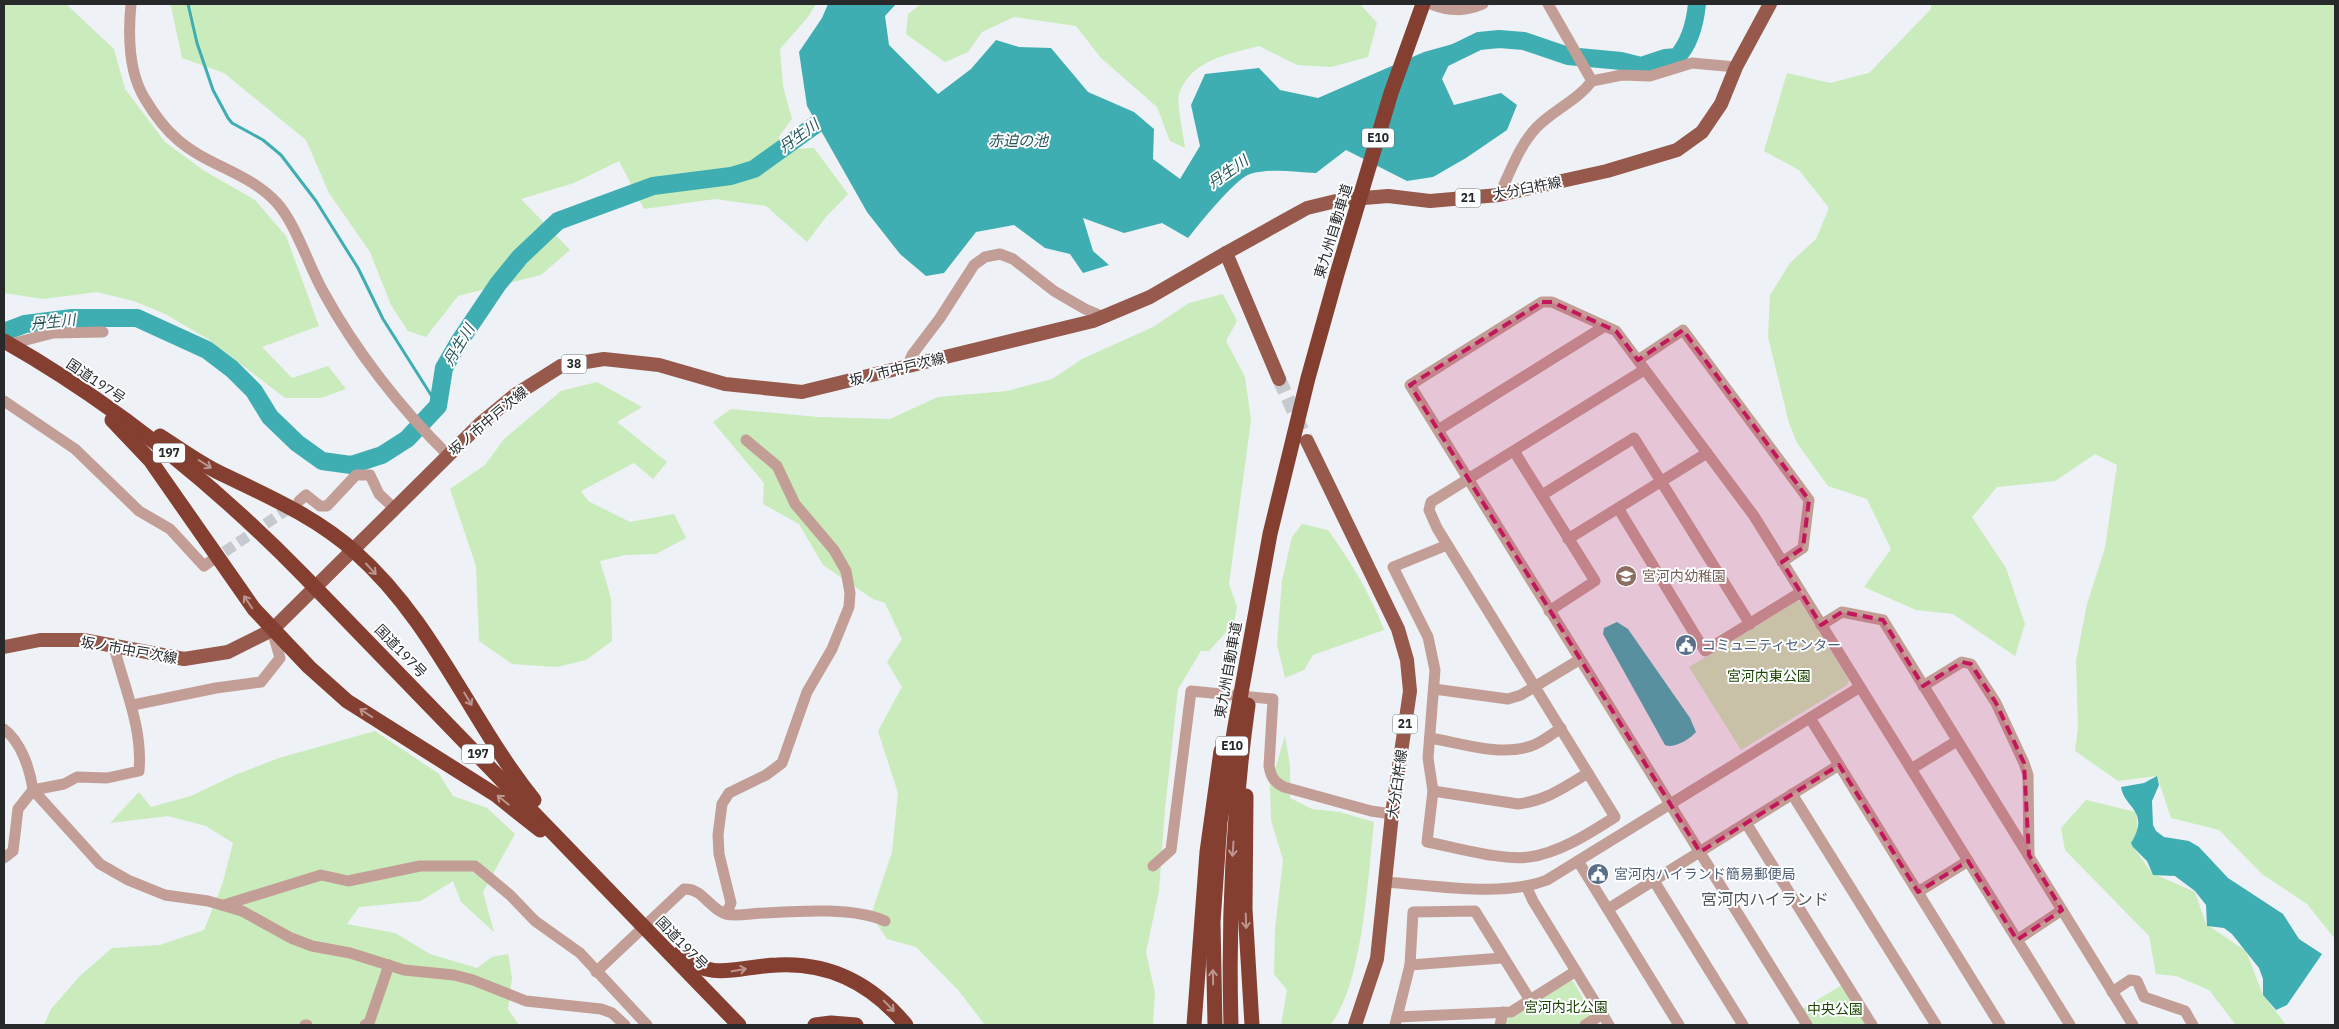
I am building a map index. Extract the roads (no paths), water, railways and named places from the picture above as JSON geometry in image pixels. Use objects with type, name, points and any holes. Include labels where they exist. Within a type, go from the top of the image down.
[{"type":"highway","name":"東九州自動車道","points":[[1215,1025],[1213,922],[1220,822],[1235,726],[1270,534],[1308,378],[1336,274],[1391,93],[1423,4]]},
{"type":"highway","name":"国道197号","points":[[4,341],[89,394],[211,487],[330,602],[739,1025]]},
{"type":"highway","points":[[19,350],[84,396],[134,442],[164,480],[254,610],[309,667],[347,701],[496,795],[583,862]]},
{"type":"highway","points":[[89,394],[216,471],[286,504],[354,551],[400,601],[431,640],[510,768],[583,862]]},
{"type":"highway","name":"東九州自動車道","points":[[1232,1025],[1231,873],[1240,773],[1252,680],[1286,472]]},
{"type":"highway","points":[[1194,1025],[1214,793],[1262,558],[1270,534]]},
{"type":"highway","points":[[1252,680],[1245,870],[1252,1025]]},
{"type":"highway","points":[[625,907],[683,957],[701,968],[721,972],[764,966],[790,965],[833,971],[872,991],[884,1000],[906,1025]]},
{"type":"highway","points":[[815,1025],[831,1023],[856,1025]]},
{"type":"main road","name":"大分臼杵線","points":[[1226,253],[1307,208],[1340,200],[1388,196],[1430,201],[1499,195],[1607,171],[1677,150],[1702,132],[1722,104],[1736,67],[1770,4]]},
{"type":"main road","name":"坂ノ市中戸次線","points":[[4,647],[40,640],[83,640],[184,659],[228,652],[272,630],[354,551],[448,455],[515,394],[561,366],[604,359],[660,364],[725,384],[802,392],[1093,321],[1150,297],[1226,253]]},
{"type":"main road","points":[[1226,253],[1279,379]]},
{"type":"main road","name":"大分臼杵線","points":[[1307,441],[1398,628],[1407,660],[1410,691],[1392,814],[1377,959],[1355,1025]]},
{"type":"street","points":[[131,4],[129,20],[132,61],[137,81],[161,122],[179,141],[247,178],[278,204],[340,322],[410,414],[448,455]]},
{"type":"street","points":[[1431,4],[1447,10],[1471,9],[1482,4]]},
{"type":"street","points":[[1548,4],[1591,79]]},
{"type":"street","points":[[1591,79],[1622,75],[1650,76],[1692,63],[1736,67]]},
{"type":"street","points":[[1499,195],[1532,132],[1584,91],[1591,79]]},
{"type":"street","points":[[907,367],[912,355],[940,318],[974,265],[986,256],[1000,254],[1013,259],[1054,290],[1085,309],[1104,317]]},
{"type":"street","points":[[1807,1025],[1410,385],[1542,302],[1552,302],[1616,331],[1754,516],[2070,1025]]},
{"type":"street","points":[[1438,430],[1605,326]]},
{"type":"street","points":[[1447,544],[1393,567],[1428,637],[1435,670],[1428,758],[1433,792],[1427,842],[1528,858],[1549,852],[1615,817],[1447,544],[1429,510],[1431,502],[1514,451],[1641,365],[1683,330],[1809,500],[1804,548],[1782,562]]},
{"type":"street","points":[[4,346],[53,333],[103,332]]},
{"type":"street","points":[[4,401],[75,449],[139,511],[170,529],[204,566],[211,561]]},
{"type":"street","points":[[1542,496],[1634,438],[1750,624]]},
{"type":"street","points":[[726,914],[731,903],[719,854],[718,835],[722,804],[729,792],[766,775],[782,763],[808,692],[832,648],[849,607],[850,593],[846,571],[834,550],[795,504],[777,466],[746,440]]},
{"type":"street","points":[[1514,451],[1594,582],[1550,611]]},
{"type":"street","points":[[1568,539],[1707,453]]},
{"type":"street","points":[[299,502],[306,495],[320,506],[327,506],[356,475],[370,474],[379,494],[395,509]]},
{"type":"street","points":[[1618,508],[1705,651],[1801,592]]},
{"type":"street","points":[[1821,625],[1842,612],[1883,620],[2133,1025]]},
{"type":"street","points":[[133,705],[216,688],[261,682],[280,658],[272,630]]},
{"type":"street","points":[[4,858],[12,851],[18,809],[33,790],[64,784],[77,777],[107,778],[139,771],[133,705],[126,690],[114,647]]},
{"type":"street","points":[[1434,688],[1508,699],[1535,687],[1579,660]]},
{"type":"street","points":[[1923,686],[1962,662],[1971,664],[1996,703],[2028,775],[2029,855]]},
{"type":"street","points":[[1384,882],[1495,890],[1527,888],[1547,880],[1860,687]]},
{"type":"street","points":[[1153,866],[1171,850],[1191,691],[1274,699],[1269,766],[1270,776],[1276,782],[1284,787],[1370,811],[1392,814]]},
{"type":"street","points":[[1810,718],[2000,1025]]},
{"type":"street","points":[[1430,738],[1492,748],[1519,750],[1533,746],[1561,728]]},
{"type":"street","points":[[4,730],[17,743],[31,778],[33,790],[100,864],[128,880],[165,895],[242,910],[291,938],[312,946],[350,953],[404,970],[454,975],[473,980],[526,1001],[601,1009],[612,1013],[626,1025]]},
{"type":"street","points":[[1911,769],[1957,741]]},
{"type":"street","points":[[1608,909],[1839,765]]},
{"type":"street","points":[[1433,792],[1518,804],[1531,802],[1555,793],[1588,773]]},
{"type":"street","points":[[1792,794],[1936,1025]]},
{"type":"street","points":[[1746,823],[1872,1025]]},
{"type":"street","points":[[1578,861],[1679,1025]]},
{"type":"street","points":[[1918,892],[1968,861]]},
{"type":"street","points":[[224,905],[321,875],[348,881],[420,866],[475,866],[510,895],[535,921],[600,969],[648,1025]]},
{"type":"street","points":[[1654,881],[1743,1025]]},
{"type":"street","points":[[600,969],[684,889],[692,888],[715,908],[726,914],[796,911],[857,912],[885,921]]},
{"type":"street","points":[[1527,888],[1533,901],[1609,1025]]},
{"type":"street","points":[[2017,940],[2062,910]]},
{"type":"street","points":[[1530,1000],[1502,958],[1475,911],[1413,912],[1410,965],[1396,1021],[1448,1020],[1511,1012],[1576,971]]},
{"type":"street","points":[[1410,965],[1502,958]]},
{"type":"street","points":[[365,1025],[370,1024],[374,1015],[389,965]]},
{"type":"street","points":[[2112,992],[2130,980],[2137,981],[2144,997],[2184,1011],[2193,1025]]},
{"type":"street","points":[[1500,1025],[1503,1012]]},
{"type":"street","points":[[1586,1025],[1603,1014]]},
{"type":"water","name":"赤迫の池","points":[[828,4],[896,4],[885,16],[889,45],[938,94],[971,69],[996,40],[1019,47],[1051,48],[1088,92],[1134,112],[1154,129],[1153,159],[1180,179],[1200,146],[1191,105],[1205,74],[1259,68],[1280,90],[1318,98],[1424,52],[1460,42],[1442,79],[1454,105],[1501,93],[1517,105],[1507,130],[1466,158],[1433,177],[1407,181],[1346,150],[1316,173],[1274,171],[1250,174],[1235,184],[1188,238],[1162,223],[1124,233],[1083,218],[1093,251],[1109,265],[1083,273],[1070,254],[1045,248],[1014,225],[976,232],[944,273],[926,276],[900,254],[867,212],[807,106],[799,52],[822,18]]},
{"type":"water","points":[[1617,622],[1628,629],[1690,718],[1696,732],[1690,738],[1673,746],[1665,745],[1603,634],[1604,628]]},
{"type":"water","points":[[2157,776],[2159,785],[2152,801],[2153,825],[2156,831],[2164,837],[2189,841],[2199,847],[2228,878],[2283,914],[2299,939],[2322,954],[2287,1005],[2276,1010],[2263,995],[2263,979],[2259,968],[2232,934],[2224,928],[2207,926],[2206,905],[2195,891],[2175,876],[2153,875],[2147,861],[2133,847],[2131,843],[2138,824],[2137,817],[2123,794],[2121,787],[2144,783]]},
{"type":"waterway","points":[[188,4],[197,43],[213,90],[228,118],[232,123],[263,140],[281,155],[316,201],[358,268],[383,319],[438,406]]},
{"type":"waterway","name":"丹生川","points":[[1436,62],[1479,41],[1499,39],[1524,41],[1568,56],[1621,61],[1641,66],[1665,58],[1677,57],[1691,32],[1697,4]]},
{"type":"waterway","name":"丹生川","points":[[4,332],[25,324],[72,318],[137,318],[207,350],[232,369],[254,391],[270,417],[297,443],[322,461],[351,465],[382,455],[407,439],[438,406],[444,368],[459,342],[498,284],[520,257],[558,221],[653,186],[731,176],[754,169],[825,118],[837,120]]},
{"type":"tunnel","points":[[1279,379],[1307,441]]},
{"type":"tunnel","points":[[211,561],[295,504]]},
{"type":"place","name":"宮河内幼稚園","points":[[1626,576]]},
{"type":"place","name":"コミュニティセンター","points":[[1686,645]]},
{"type":"place","name":"宮河内ハイランド簡易郵便局","points":[[1598,874]]},
{"type":"district","name":"宮河内ハイランド","points":[[1765,899]]},
{"type":"park label","name":"宮河内東公園","points":[[1769,676]]},
{"type":"park label","name":"宮河内北公園","points":[[1566,1007]]},
{"type":"park label","name":"中央公園","points":[[1835,1009]]}]
